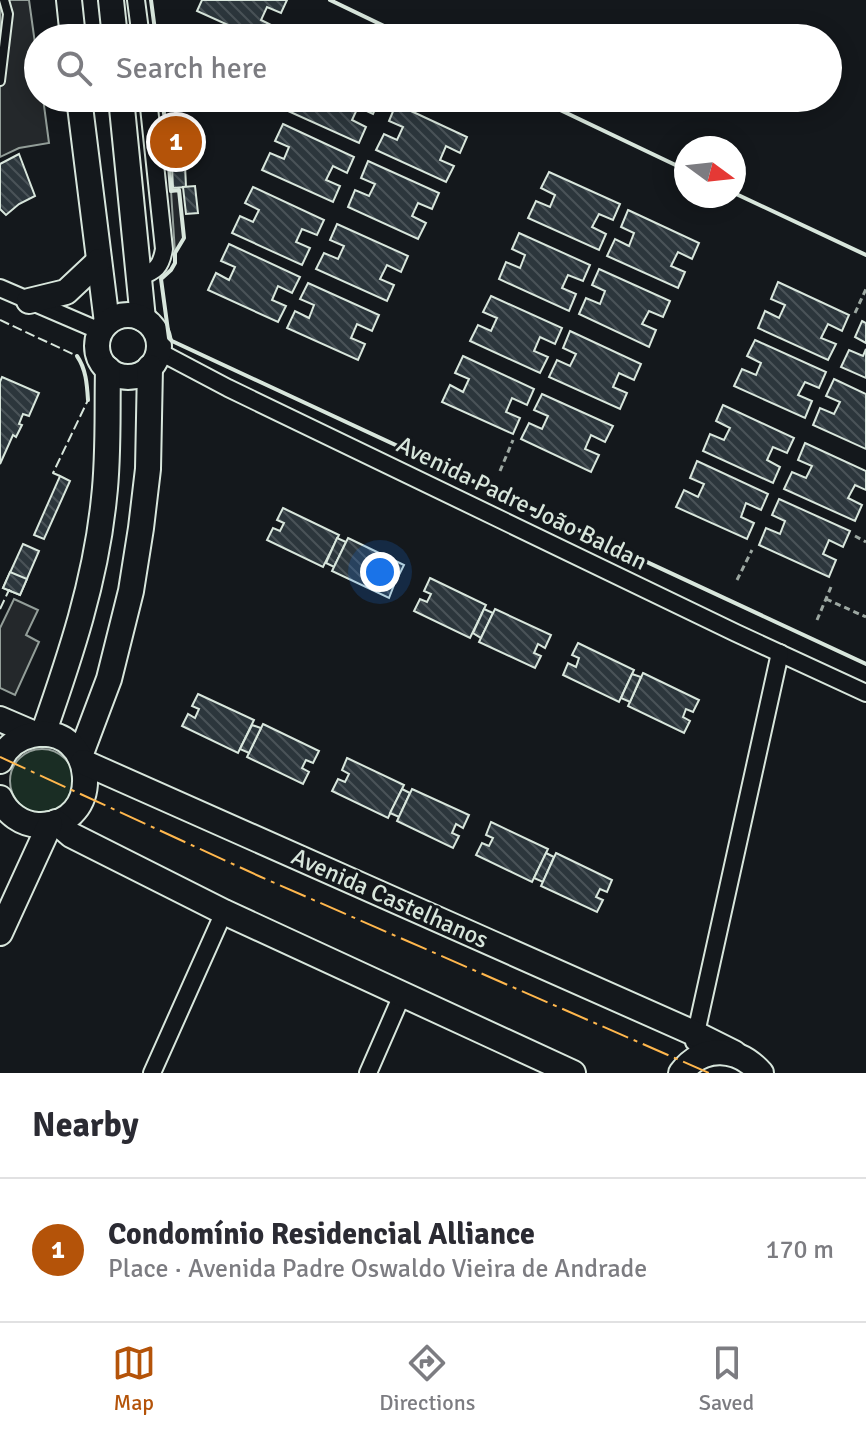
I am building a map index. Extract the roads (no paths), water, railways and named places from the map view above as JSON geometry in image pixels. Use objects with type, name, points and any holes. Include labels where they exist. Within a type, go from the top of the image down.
[{"type":"street","points":[[69,0],[72,24]]},
{"type":"street","points":[[111,0],[114,24]]},
{"type":"street","points":[[136,0],[139,24]]},
{"type":"street","points":[[81,112],[104,327],[97,348],[108,369],[122,376],[137,375],[154,359]]},
{"type":"street","points":[[122,112],[143,319]]},
{"type":"street","points":[[139,277],[151,273],[162,263],[164,249],[149,112]]},
{"type":"street","points":[[29,301],[66,292],[99,261]]},
{"type":"street","points":[[0,288],[104,327]]},
{"type":"street","points":[[2,808],[36,825],[53,823],[73,812],[80,802],[86,776],[82,759],[109,679],[131,591],[148,469],[154,359],[159,344],[156,332],[135,315],[113,319],[104,327]]},
{"type":"street","name":"Avenida Padre João Baldan","points":[[154,359],[228,388],[866,693]]},
{"type":"street","points":[[0,761],[12,744],[39,734],[66,668],[83,613],[105,497],[108,369]]},
{"type":"street","points":[[684,1069],[696,1034],[780,653]]},
{"type":"street","name":"Avenida Castelhanos","points":[[0,719],[39,734],[52,735],[65,741],[82,759],[696,1034],[748,1062]]},
{"type":"street","points":[[53,823],[224,912],[573,1073]]},
{"type":"street","points":[[0,933],[53,823]]},
{"type":"street","points":[[152,1073],[224,912]]},
{"type":"street","points":[[368,1073],[402,995]]},
{"type":"street","points":[[684,1069],[701,1056],[717,1052],[772,1073]]},
{"type":"lane","points":[[0,81],[8,14],[4,0]]},
{"type":"place","name":"Condomínio Residencial Alliance","points":[[176,142]]}]
